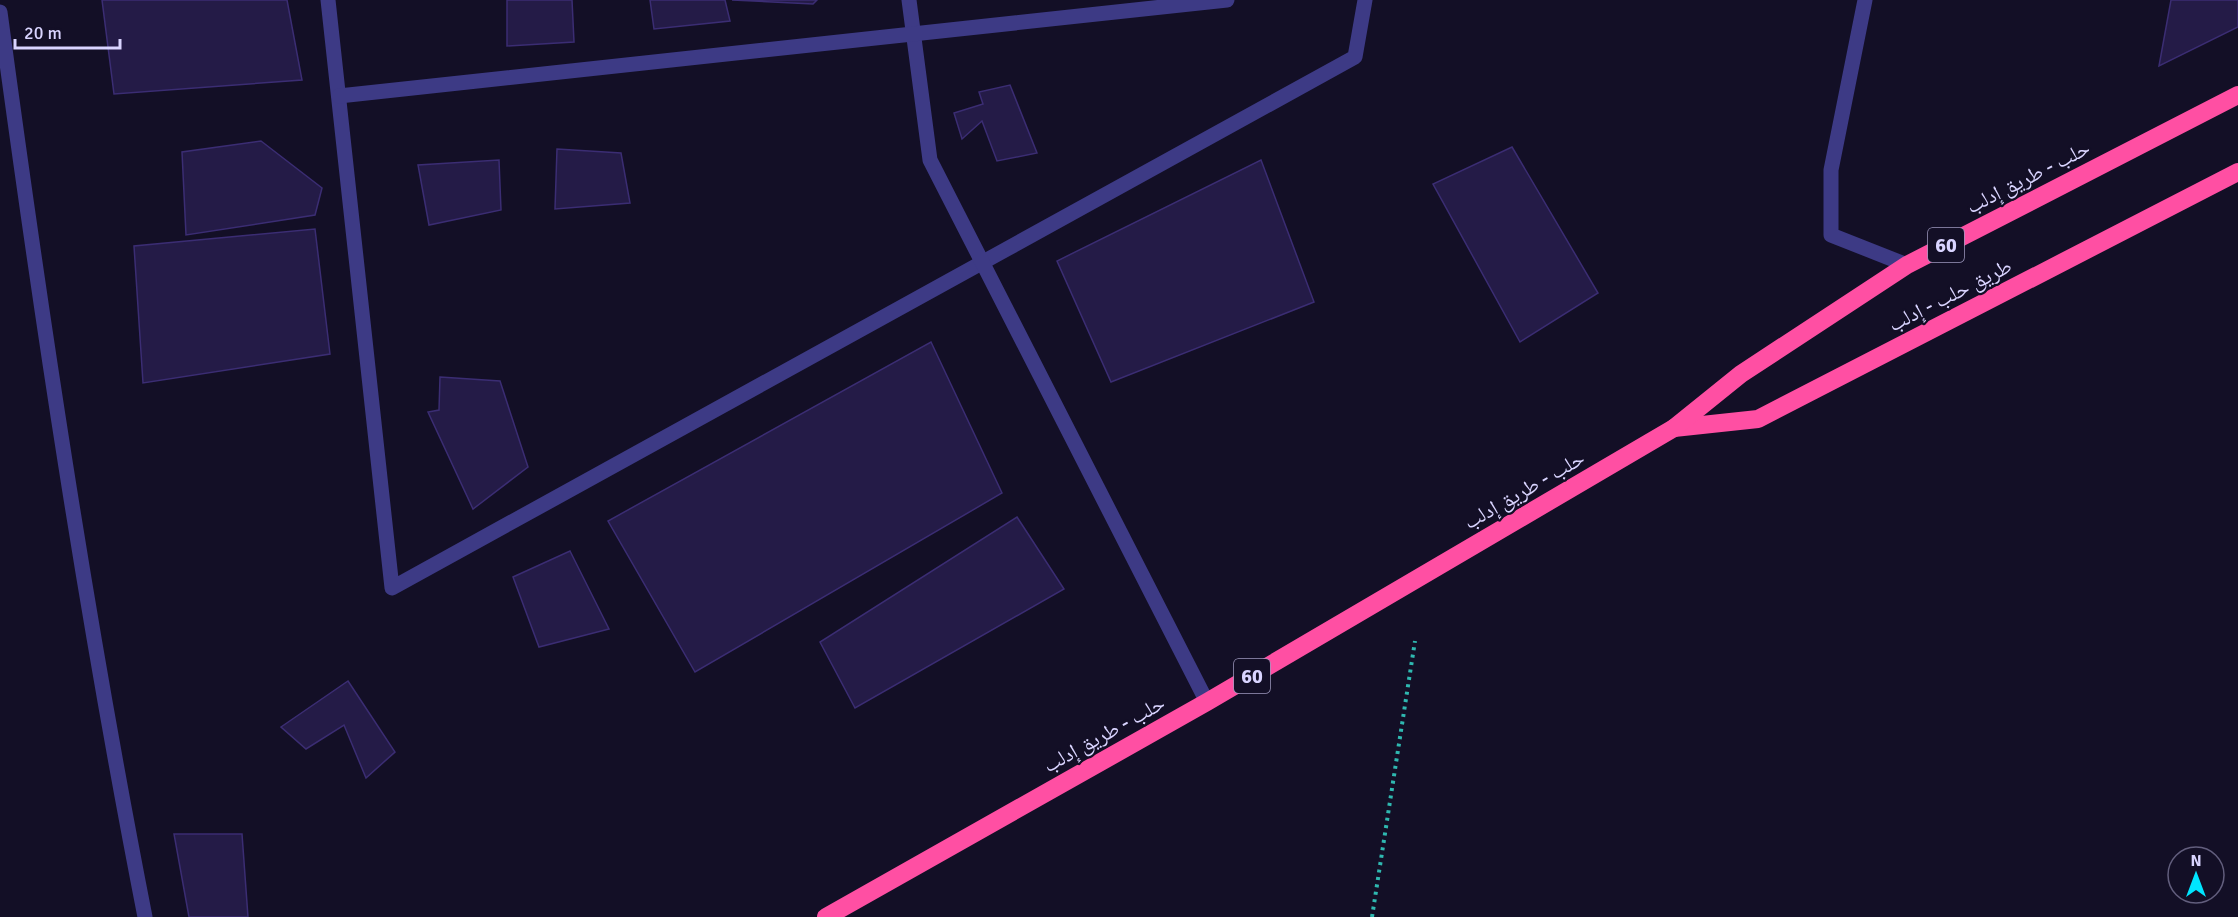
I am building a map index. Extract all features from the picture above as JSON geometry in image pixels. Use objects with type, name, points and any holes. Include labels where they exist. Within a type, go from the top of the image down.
[{"type":"highway","name":"حلب - طريق إدلب","points":[[826,917],[1207,702],[1674,428],[1741,374],[1907,265],[2238,94]]},
{"type":"highway","name":"طريق حلب - إدلب","points":[[1674,428],[1758,419],[2238,172]]},
{"type":"street","points":[[328,0],[392,588],[1355,57],[1365,0]]},
{"type":"street","points":[[909,0],[930,160],[1207,702]]},
{"type":"street","points":[[339,96],[1227,0]]},
{"type":"street","points":[[1865,0],[1831,170],[1831,235],[1907,265]]},
{"type":"street","points":[[0,12],[44,334],[104,708],[145,917]]},
{"type":"path","points":[[1372,917],[1415,641]]},
{"type":"building","points":[[102,0],[287,0],[302,80],[114,94]]},
{"type":"building","points":[[507,0],[572,0],[574,42],[507,46]]},
{"type":"building","points":[[650,0],[725,0],[730,21],[654,29]]},
{"type":"building","points":[[732,0],[817,0],[813,4]]},
{"type":"building","points":[[2171,0],[2238,0],[2238,27],[2159,66]]},
{"type":"building","points":[[1010,85],[1037,153],[997,161],[982,121],[962,139],[954,113],[983,104],[979,92]]},
{"type":"building","points":[[261,141],[322,188],[315,215],[186,235],[182,152]]},
{"type":"building","points":[[1512,147],[1598,293],[1520,342],[1433,184]]},
{"type":"building","points":[[557,149],[621,153],[630,203],[555,209]]},
{"type":"building","points":[[499,160],[501,210],[429,225],[418,165]]},
{"type":"building","points":[[1261,160],[1314,302],[1111,382],[1057,261]]},
{"type":"building","points":[[315,229],[330,354],[143,383],[134,246]]},
{"type":"building","points":[[931,342],[1002,493],[695,672],[608,521]]},
{"type":"building","points":[[440,377],[500,381],[528,467],[473,509],[428,412],[439,410]]},
{"type":"building","points":[[1017,517],[1064,589],[855,708],[820,642]]},
{"type":"building","points":[[570,551],[609,629],[539,647],[513,577]]},
{"type":"building","points":[[348,681],[395,752],[366,778],[344,725],[306,749],[281,727]]},
{"type":"building","points":[[174,834],[242,834],[248,917],[189,917]]}]
